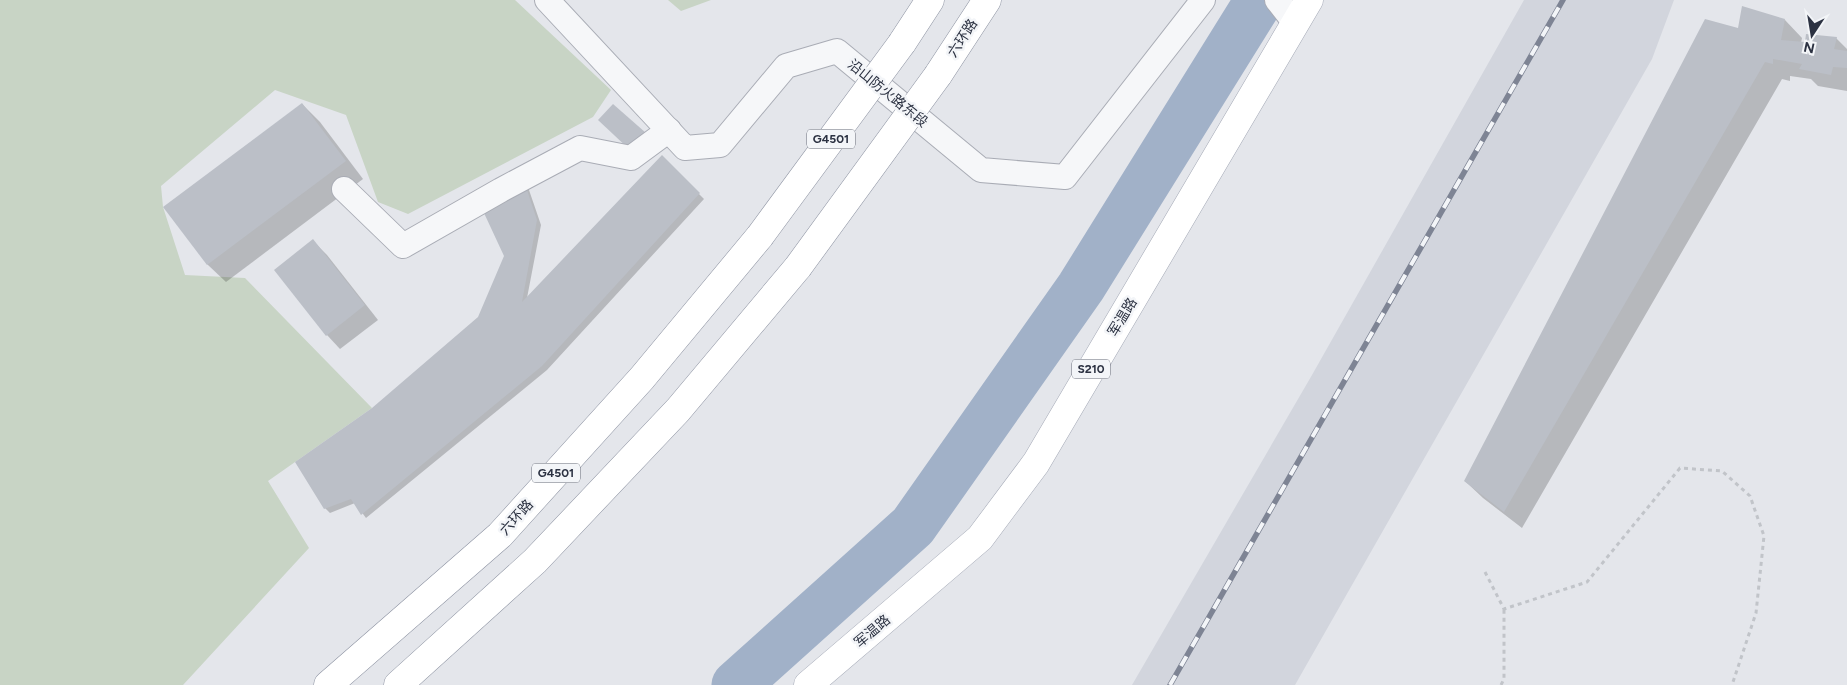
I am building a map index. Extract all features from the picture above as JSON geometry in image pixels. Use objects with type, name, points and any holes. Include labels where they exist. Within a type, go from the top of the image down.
[{"type":"main road","name":"六环路","points":[[328,685],[500,535],[642,378],[760,236],[902,43],[930,0]]},
{"type":"main road","name":"六环路","points":[[398,685],[535,561],[678,410],[798,267],[938,75],[986,0]]},
{"type":"main road","name":"军温路","points":[[808,685],[980,538],[1036,463],[1309,0]]},
{"type":"street","name":"沿山防火路东段","points":[[547,0],[685,148],[720,145],[786,66],[837,51],[981,170],[1065,177],[1204,0]]},
{"type":"street","points":[[1277,0],[1295,23]]},
{"type":"street","points":[[344,188],[403,246],[501,190],[580,148],[631,158],[668,130]]},
{"type":"path","points":[[1504,609],[1587,582],[1680,468],[1722,470],[1750,496],[1764,536],[1756,613],[1732,685]]},
{"type":"path","points":[[1485,572],[1504,609],[1504,679],[1502,685]]},
{"type":"shaded area","points":[[1524,0],[1674,0],[1652,59],[1295,685],[1132,685],[1312,375]]},
{"type":"green space","points":[[0,0],[515,0],[611,90],[593,117],[408,214],[378,202],[346,115],[275,90],[161,186],[163,207],[185,275],[245,278],[372,408],[268,481],[309,548],[183,685],[0,685]]},
{"type":"green space","points":[[668,0],[711,0],[681,11]]},
{"type":"building","points":[[1742,6],[1785,19],[1781,40],[1805,42],[1806,34],[1837,37],[1834,49],[1847,51],[1847,68],[1833,67],[1831,75],[1799,69],[1802,64],[1773,59],[1773,64],[1765,62],[1504,512],[1464,481],[1705,19],[1738,28]]},
{"type":"building","points":[[302,103],[346,161],[207,265],[163,207]]},
{"type":"building","points":[[613,104],[646,133],[630,150],[598,120]]},
{"type":"building","points":[[662,155],[700,193],[542,366],[361,515],[351,499],[324,509],[295,462],[372,408],[478,317],[504,256],[484,213],[525,184],[537,220],[522,302]]},
{"type":"building","points":[[313,239],[365,305],[326,336],[274,270]]},
{"type":"waterway","points":[[736,685],[913,526],[1081,287],[1257,4]]},
{"type":"railway","points":[[1170,685],[1563,0]]}]
